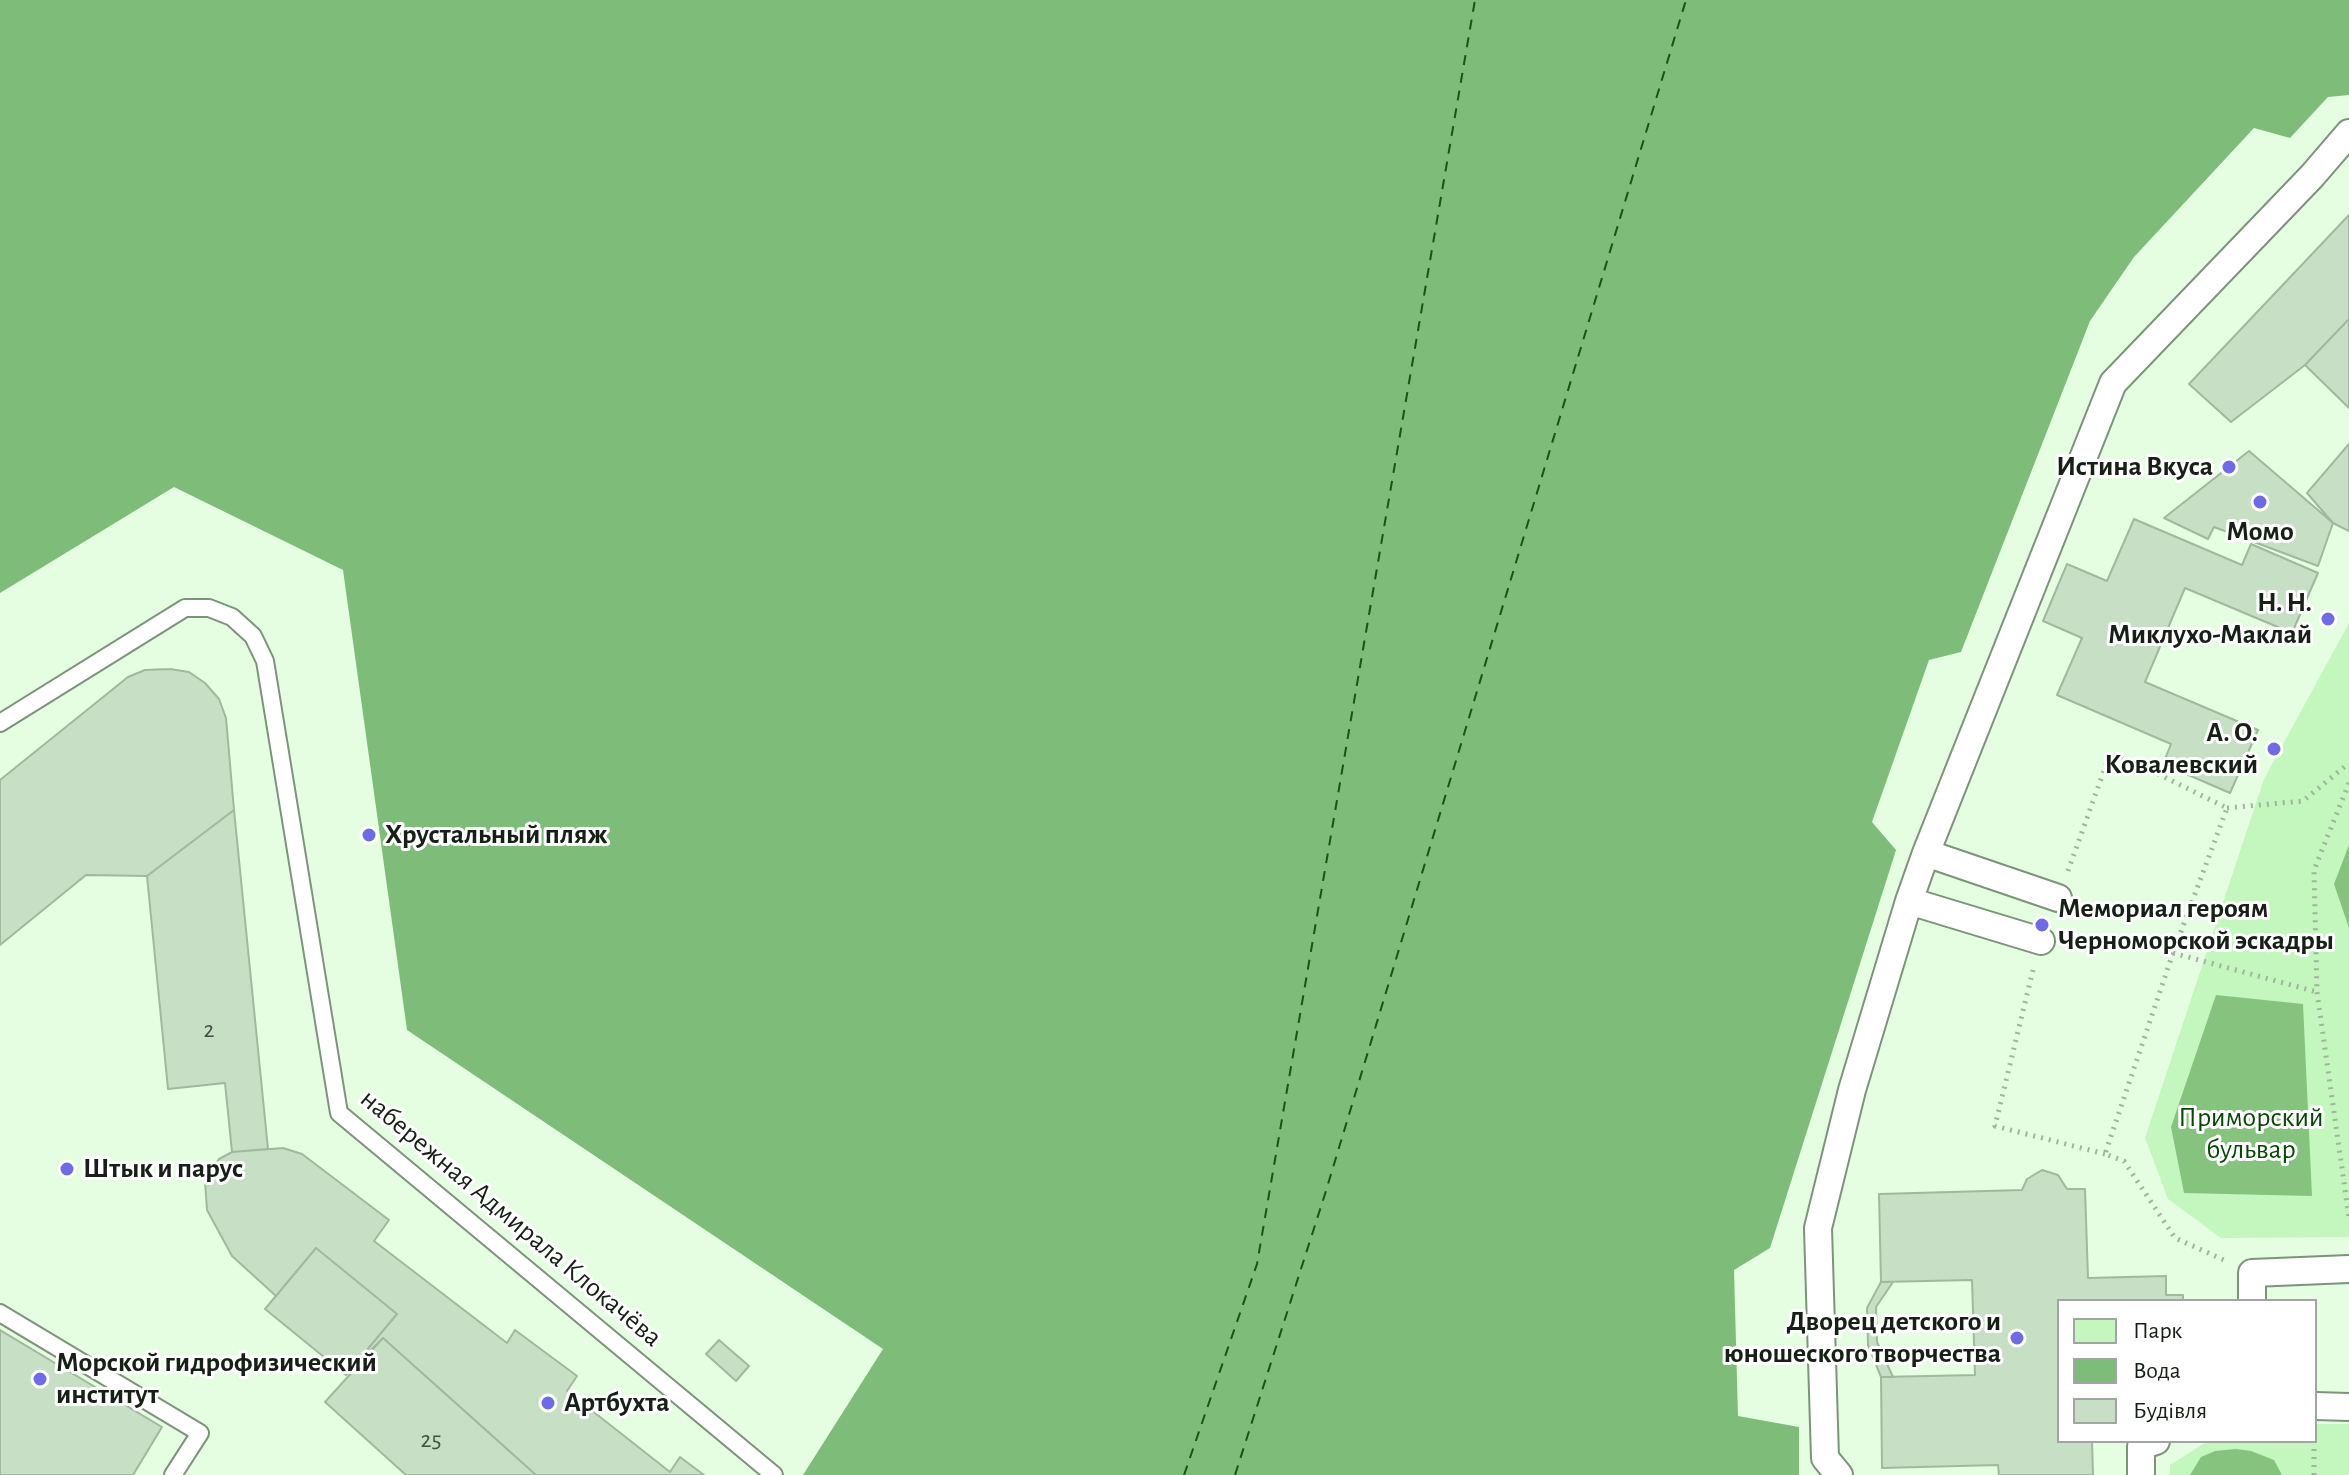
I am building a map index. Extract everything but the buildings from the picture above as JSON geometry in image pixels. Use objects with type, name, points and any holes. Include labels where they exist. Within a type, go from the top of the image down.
[{"type":"street","points":[[1839,1475],[1825,1458],[1818,1228],[1852,1090],[1926,853],[2113,383],[2312,176],[2349,133]]},
{"type":"street","points":[[1926,853],[2058,898]]},
{"type":"street","points":[[1909,901],[2041,941]]},
{"type":"street","points":[[2252,1299],[2252,1273],[2349,1269]]},
{"type":"street","points":[[2317,1406],[2349,1407]]},
{"type":"street","points":[[2141,1475],[2141,1446],[2150,1443]]},
{"type":"lane","name":"набережная Адмирала Клокачёва","points":[[0,723],[185,608],[209,608],[232,617],[253,636],[265,661],[339,1113],[774,1475]]},
{"type":"lane","points":[[0,1313],[200,1433],[173,1475]]},
{"type":"path","points":[[2058,898],[2110,754],[2140,765],[2227,808],[2303,801],[2349,763]]},
{"type":"path","points":[[2349,783],[2314,870],[2317,992],[2349,1218]]},
{"type":"path","points":[[2105,1154],[2173,953],[2227,808]]},
{"type":"path","points":[[2041,941],[1995,1126],[2124,1161],[2175,1238],[2252,1273]]},
{"type":"path","points":[[2173,953],[2317,992]]},
{"type":"path","points":[[2314,1443],[2314,1475]]},
{"type":"green space","name":"Приморский бульвар","points":[[2349,623],[2349,1237],[2221,1238],[2168,1199],[2145,1138],[2264,779]]},
{"type":"green space","points":[[2349,845],[2349,928],[2334,884]]},
{"type":"green space","points":[[2216,995],[2303,1004],[2312,1196],[2184,1193],[2171,1127]]},
{"type":"green space","points":[[2317,1424],[2349,1424],[2349,1475],[2170,1475],[2170,1465],[2205,1443],[2317,1443]]},
{"type":"green space","points":[[2236,1449],[2274,1460],[2282,1475],[2190,1475],[2201,1457],[2215,1451]]},
{"type":"water","points":[[0,0],[2349,0],[2349,95],[2328,97],[2290,138],[2254,128],[2134,257],[2090,321],[1961,652],[1929,660],[1872,822],[1896,850],[1770,1248],[1734,1270],[1738,1416],[1799,1427],[1799,1475],[803,1475],[883,1349],[407,1030],[343,570],[174,487],[0,593]]},
{"type":"ferry route","points":[[1184,1475],[1257,1264],[1475,0]]},
{"type":"ferry route","points":[[1235,1475],[1325,1194],[1686,0]]},
{"type":"place","name":"Истина Вкуса","points":[[2229,467]]},
{"type":"place","name":"Момо","points":[[2260,502]]},
{"type":"place","name":"Н. Н. Миклухо-Маклай","points":[[2328,619]]},
{"type":"place","name":"А. О. Ковалевский","points":[[2274,749]]},
{"type":"place","name":"Хрустальный пляж","points":[[369,835]]},
{"type":"place","name":"Мемориал героям Черноморской эскадры","points":[[2042,925]]},
{"type":"place","name":"Штык и парус","points":[[67,1169]]},
{"type":"place","name":"Дворец детского и юношеского творчества","points":[[2017,1338]]},
{"type":"place","name":"Морской гидрофизический институт","points":[[40,1379]]},
{"type":"place","name":"Артбухта","points":[[548,1403]]}]
